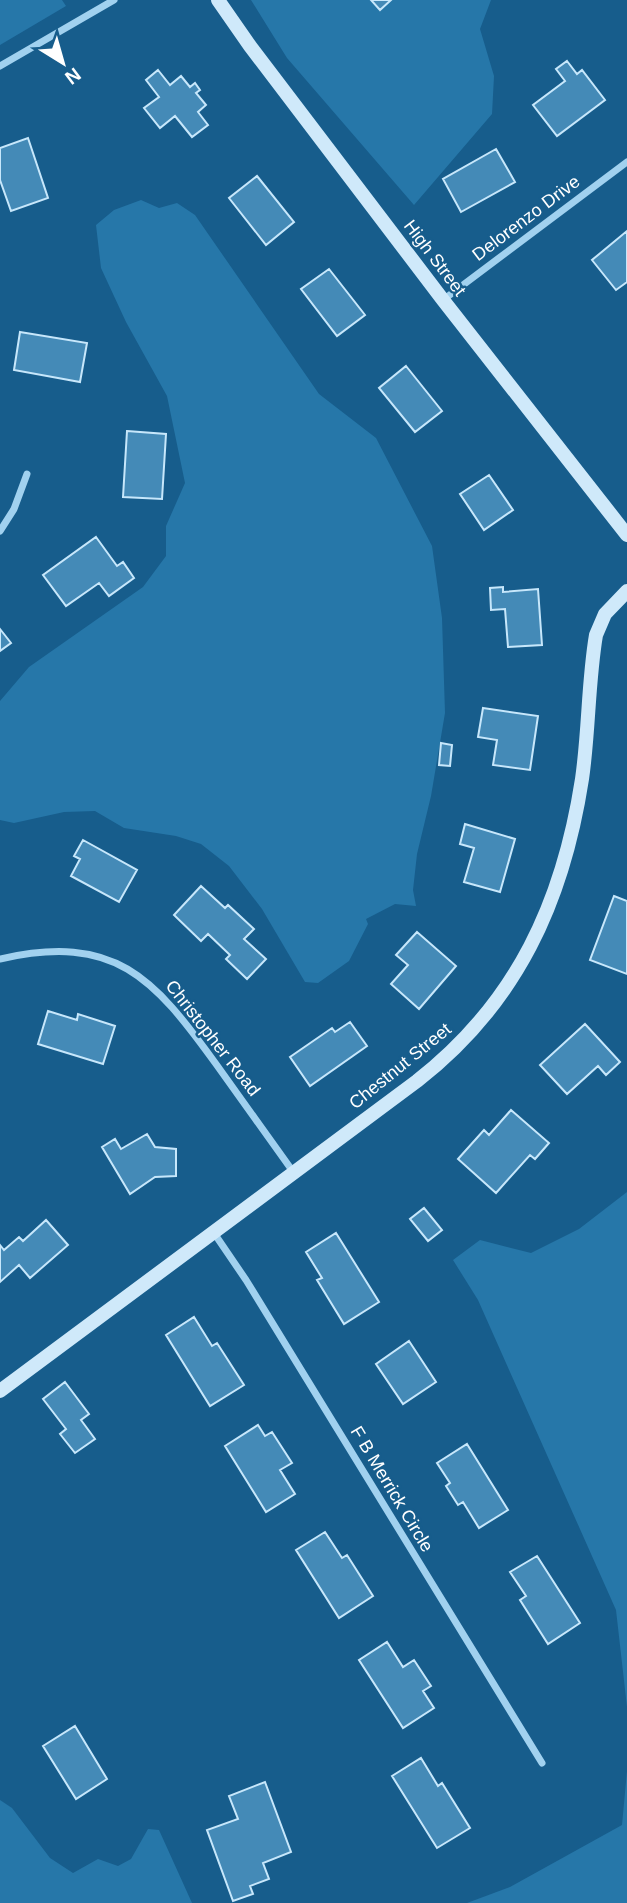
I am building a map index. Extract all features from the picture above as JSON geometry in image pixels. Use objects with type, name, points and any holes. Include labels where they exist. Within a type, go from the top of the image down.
[{"type":"main road","name":"High Street","points":[[218,0],[443,300],[627,535]]},
{"type":"main road","name":"Chestnut Street","points":[[0,1391],[453,1052],[491,1009],[526,957],[557,885],[582,779],[596,635],[605,614],[627,591]]},
{"type":"street","points":[[0,66],[114,0]]},
{"type":"street","name":"Delorenzo Drive","points":[[443,300],[627,162]]},
{"type":"street","points":[[0,531],[14,509],[27,474]]},
{"type":"street","name":"Christopher Road","points":[[0,959],[49,952],[89,953],[140,976],[167,1001],[193,1032],[294,1173]]},
{"type":"street","name":"F B Merrick Circle","points":[[214,1233],[246,1280],[542,1763]]},
{"type":"shaded area","points":[[0,0],[62,0],[66,6],[0,45]]},
{"type":"shaded area","points":[[251,0],[491,0],[480,29],[494,76],[492,114],[414,205],[287,58]]},
{"type":"shaded area","points":[[141,200],[159,208],[177,203],[195,215],[319,394],[376,438],[432,546],[442,618],[445,713],[431,796],[417,854],[413,890],[416,906],[395,904],[366,919],[368,924],[349,961],[318,983],[305,982],[262,909],[229,866],[201,844],[176,836],[124,828],[95,811],[64,812],[14,823],[0,820],[0,701],[29,667],[143,587],[166,556],[166,526],[185,483],[167,396],[126,322],[101,268],[96,225],[114,210]]},
{"type":"shaded area","points":[[627,1192],[627,1707],[616,1610],[478,1300],[453,1260],[480,1240],[531,1253],[579,1229]]},
{"type":"shaded area","points":[[627,1771],[627,1903],[467,1903],[510,1887],[622,1825]]},
{"type":"shaded area","points":[[0,1800],[12,1808],[50,1858],[73,1873],[98,1859],[118,1866],[131,1859],[148,1829],[159,1830],[192,1903],[0,1903]]},
{"type":"building","points":[[371,0],[391,0],[380,10]]},
{"type":"building","points":[[567,61],[577,74],[582,70],[605,100],[557,136],[533,105],[565,81],[556,69]]},
{"type":"building","points":[[158,70],[170,85],[181,76],[190,87],[195,83],[200,90],[196,93],[206,105],[198,112],[208,125],[192,137],[175,116],[160,128],[144,108],[159,97],[146,80]]},
{"type":"building","points":[[28,138],[48,198],[11,211],[0,180],[0,148]]},
{"type":"building","points":[[496,149],[515,182],[461,212],[443,179]]},
{"type":"building","points":[[257,176],[294,222],[266,245],[229,198]]},
{"type":"building","points":[[627,231],[627,282],[616,290],[592,260]]},
{"type":"building","points":[[329,269],[365,315],[337,336],[301,289]]},
{"type":"building","points":[[20,332],[87,343],[80,382],[14,370]]},
{"type":"building","points":[[406,366],[442,411],[415,432],[379,388]]},
{"type":"building","points":[[127,431],[166,434],[162,499],[123,497]]},
{"type":"building","points":[[489,475],[513,510],[484,530],[460,494]]},
{"type":"building","points":[[96,537],[117,566],[123,562],[134,578],[109,596],[99,583],[66,606],[43,575]]},
{"type":"building","points":[[503,587],[503,592],[538,589],[542,645],[508,647],[505,609],[491,610],[490,588]]},
{"type":"building","points":[[0,629],[11,643],[0,651]]},
{"type":"building","points":[[483,708],[538,716],[530,770],[493,765],[497,740],[478,737]]},
{"type":"building","points":[[441,743],[452,745],[450,766],[439,765]]},
{"type":"building","points":[[465,824],[515,839],[500,892],[464,882],[474,848],[460,844]]},
{"type":"building","points":[[83,840],[137,870],[119,902],[71,876],[80,859],[74,856]]},
{"type":"building","points":[[201,886],[225,908],[228,905],[254,929],[244,939],[266,959],[247,979],[226,959],[230,955],[208,934],[201,941],[174,915]]},
{"type":"building","points":[[614,896],[627,901],[627,974],[590,960]]},
{"type":"building","points":[[417,932],[456,966],[419,1009],[391,984],[408,965],[396,955]]},
{"type":"building","points":[[48,1011],[77,1020],[78,1014],[115,1026],[103,1064],[38,1044]]},
{"type":"building","points":[[350,1022],[367,1046],[310,1086],[290,1057],[332,1028],[335,1032]]},
{"type":"building","points":[[585,1024],[620,1062],[606,1075],[598,1066],[567,1094],[540,1065]]},
{"type":"building","points":[[511,1110],[549,1143],[535,1159],[530,1155],[496,1193],[458,1159],[484,1130],[489,1135]]},
{"type":"building","points":[[147,1134],[155,1147],[176,1149],[176,1176],[155,1177],[130,1194],[102,1147],[115,1139],[121,1149]]},
{"type":"building","points":[[424,1208],[442,1230],[428,1241],[410,1219]]},
{"type":"building","points":[[46,1220],[68,1245],[30,1278],[19,1265],[0,1282],[0,1245],[4,1250],[19,1237],[23,1241]]},
{"type":"building","points":[[336,1233],[379,1302],[344,1324],[317,1280],[322,1278],[306,1252]]},
{"type":"building","points":[[194,1317],[212,1346],[217,1343],[244,1385],[210,1406],[166,1335]]},
{"type":"building","points":[[409,1341],[436,1382],[403,1404],[376,1364]]},
{"type":"building","points":[[65,1382],[89,1414],[81,1420],[95,1439],[75,1453],[60,1434],[66,1429],[43,1399]]},
{"type":"building","points":[[258,1425],[265,1436],[272,1432],[292,1463],[280,1470],[295,1494],[266,1512],[225,1446]]},
{"type":"building","points":[[467,1444],[508,1510],[479,1528],[463,1502],[458,1505],[446,1486],[450,1483],[437,1463]]},
{"type":"building","points":[[325,1532],[342,1558],[347,1555],[373,1596],[339,1618],[296,1550]]},
{"type":"building","points":[[537,1556],[580,1623],[548,1644],[520,1600],[526,1596],[510,1572]]},
{"type":"building","points":[[387,1642],[403,1667],[414,1660],[431,1686],[423,1691],[434,1708],[403,1728],[359,1660]]},
{"type":"building","points":[[75,1726],[107,1779],[76,1799],[43,1746]]},
{"type":"building","points":[[421,1758],[438,1786],[442,1783],[470,1828],[437,1848],[392,1776]]},
{"type":"building","points":[[265,1782],[291,1852],[263,1863],[269,1879],[250,1886],[253,1894],[233,1901],[207,1830],[238,1819],[229,1796]]}]
